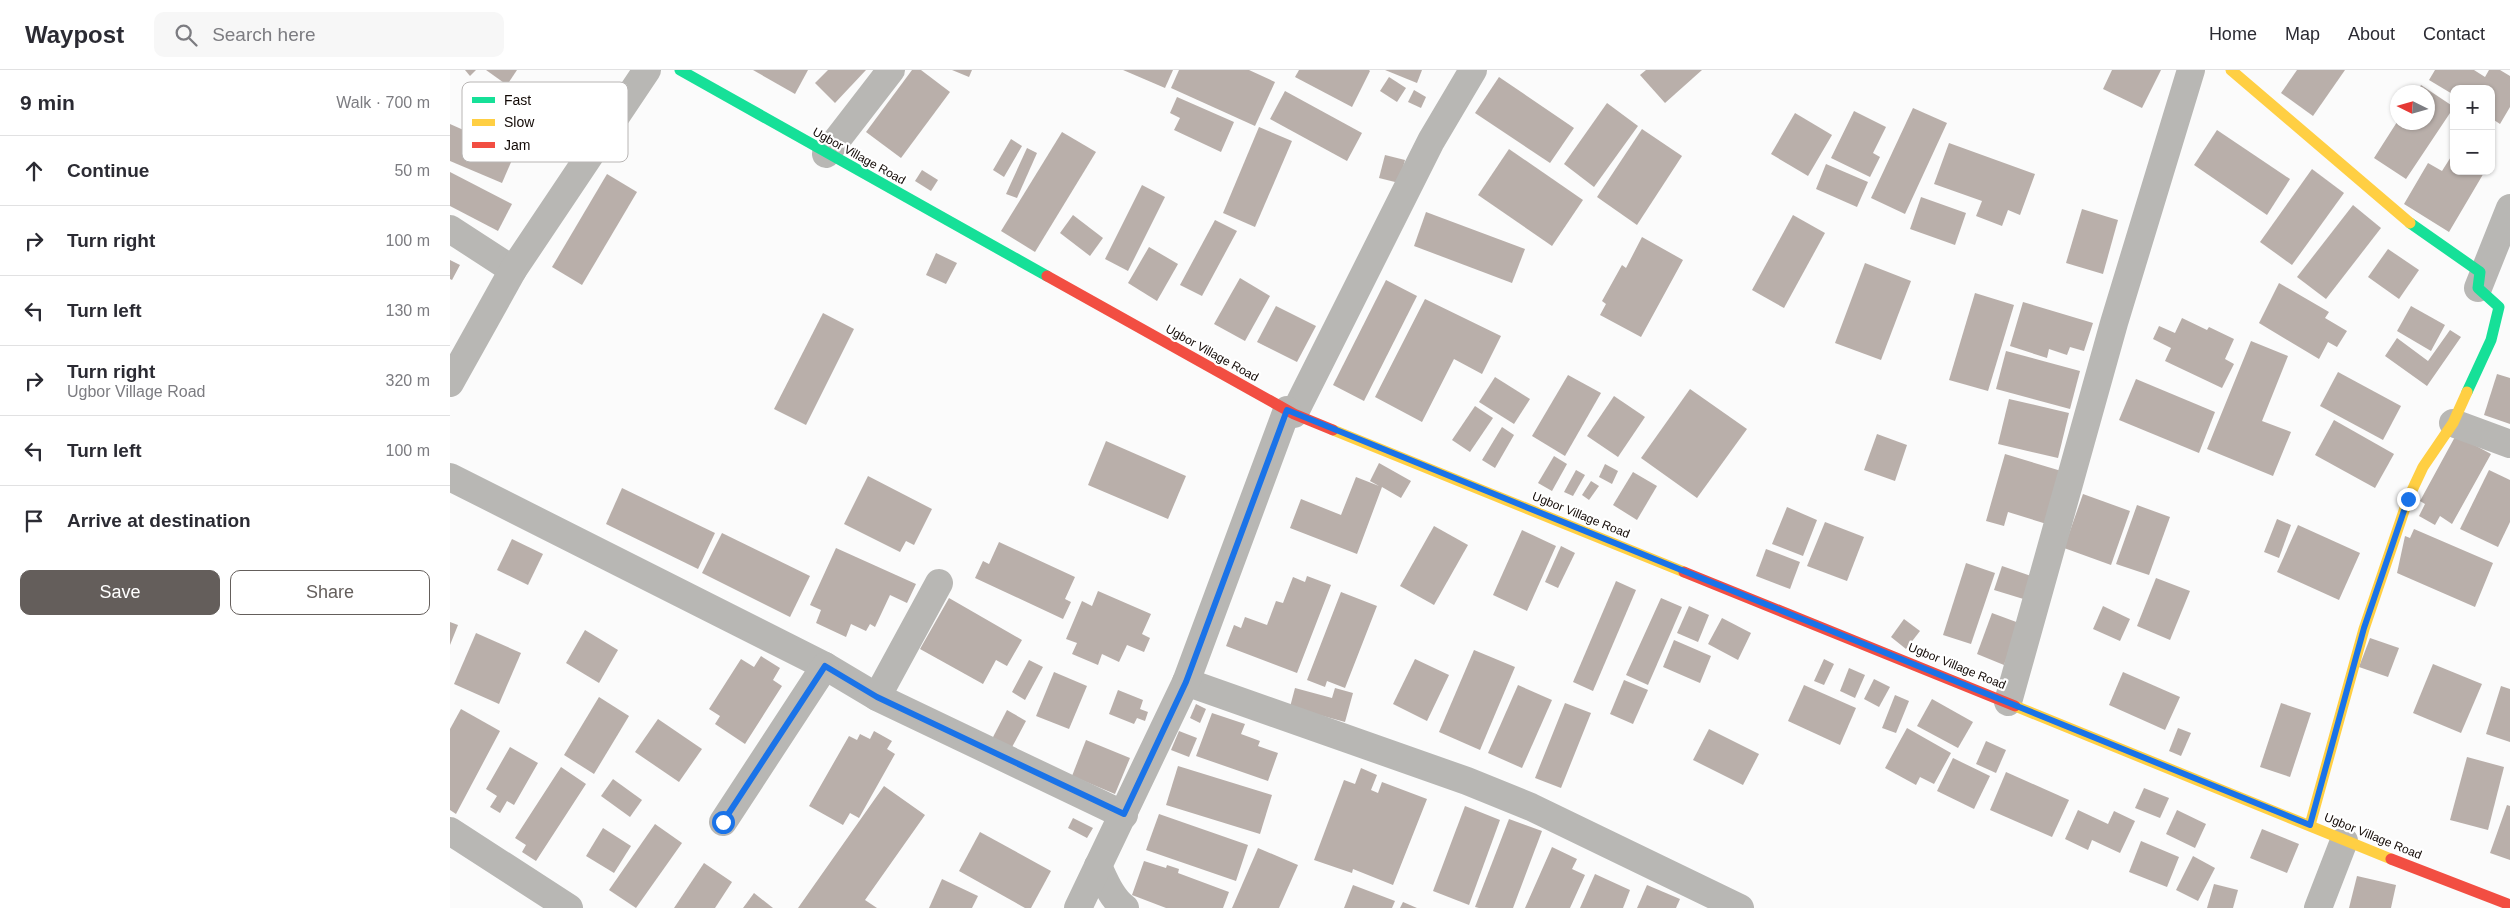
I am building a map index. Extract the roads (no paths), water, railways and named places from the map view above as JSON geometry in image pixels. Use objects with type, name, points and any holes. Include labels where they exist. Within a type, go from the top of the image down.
[{"type":"street","points":[[628,100],[648,70]]},
{"type":"street","name":"Ugbor Village Road","points":[[680,70],[826,154],[1290,412],[2008,702],[2310,825],[2344,841],[2510,904]]},
{"type":"street","points":[[826,154],[891,70]]},
{"type":"street","points":[[1078,908],[1186,682],[1290,412],[1431,141],[1473,70]]},
{"type":"street","points":[[2008,702],[2114,323],[2191,70]]},
{"type":"street","points":[[2231,70],[2408,222],[2480,272],[2478,288]]},
{"type":"street","points":[[450,383],[513,270],[586,162]]},
{"type":"street","points":[[2478,288],[2510,208]]},
{"type":"street","points":[[450,229],[513,270]]},
{"type":"street","points":[[2310,825],[2364,628],[2408,499],[2423,467],[2453,423],[2505,309],[2478,288]]},
{"type":"street","points":[[2453,423],[2510,444]]},
{"type":"street","points":[[450,477],[825,666],[877,697],[1124,814]]},
{"type":"street","points":[[877,697],[940,583]]},
{"type":"street","points":[[723,822],[825,666]]},
{"type":"street","points":[[1186,682],[1467,781],[1531,806],[1740,908]]},
{"type":"street","points":[[450,831],[569,908]]},
{"type":"street","points":[[2318,908],[2344,841]]},
{"type":"street","points":[[1098,866],[1108,888],[1119,904],[1125,908]]}]
